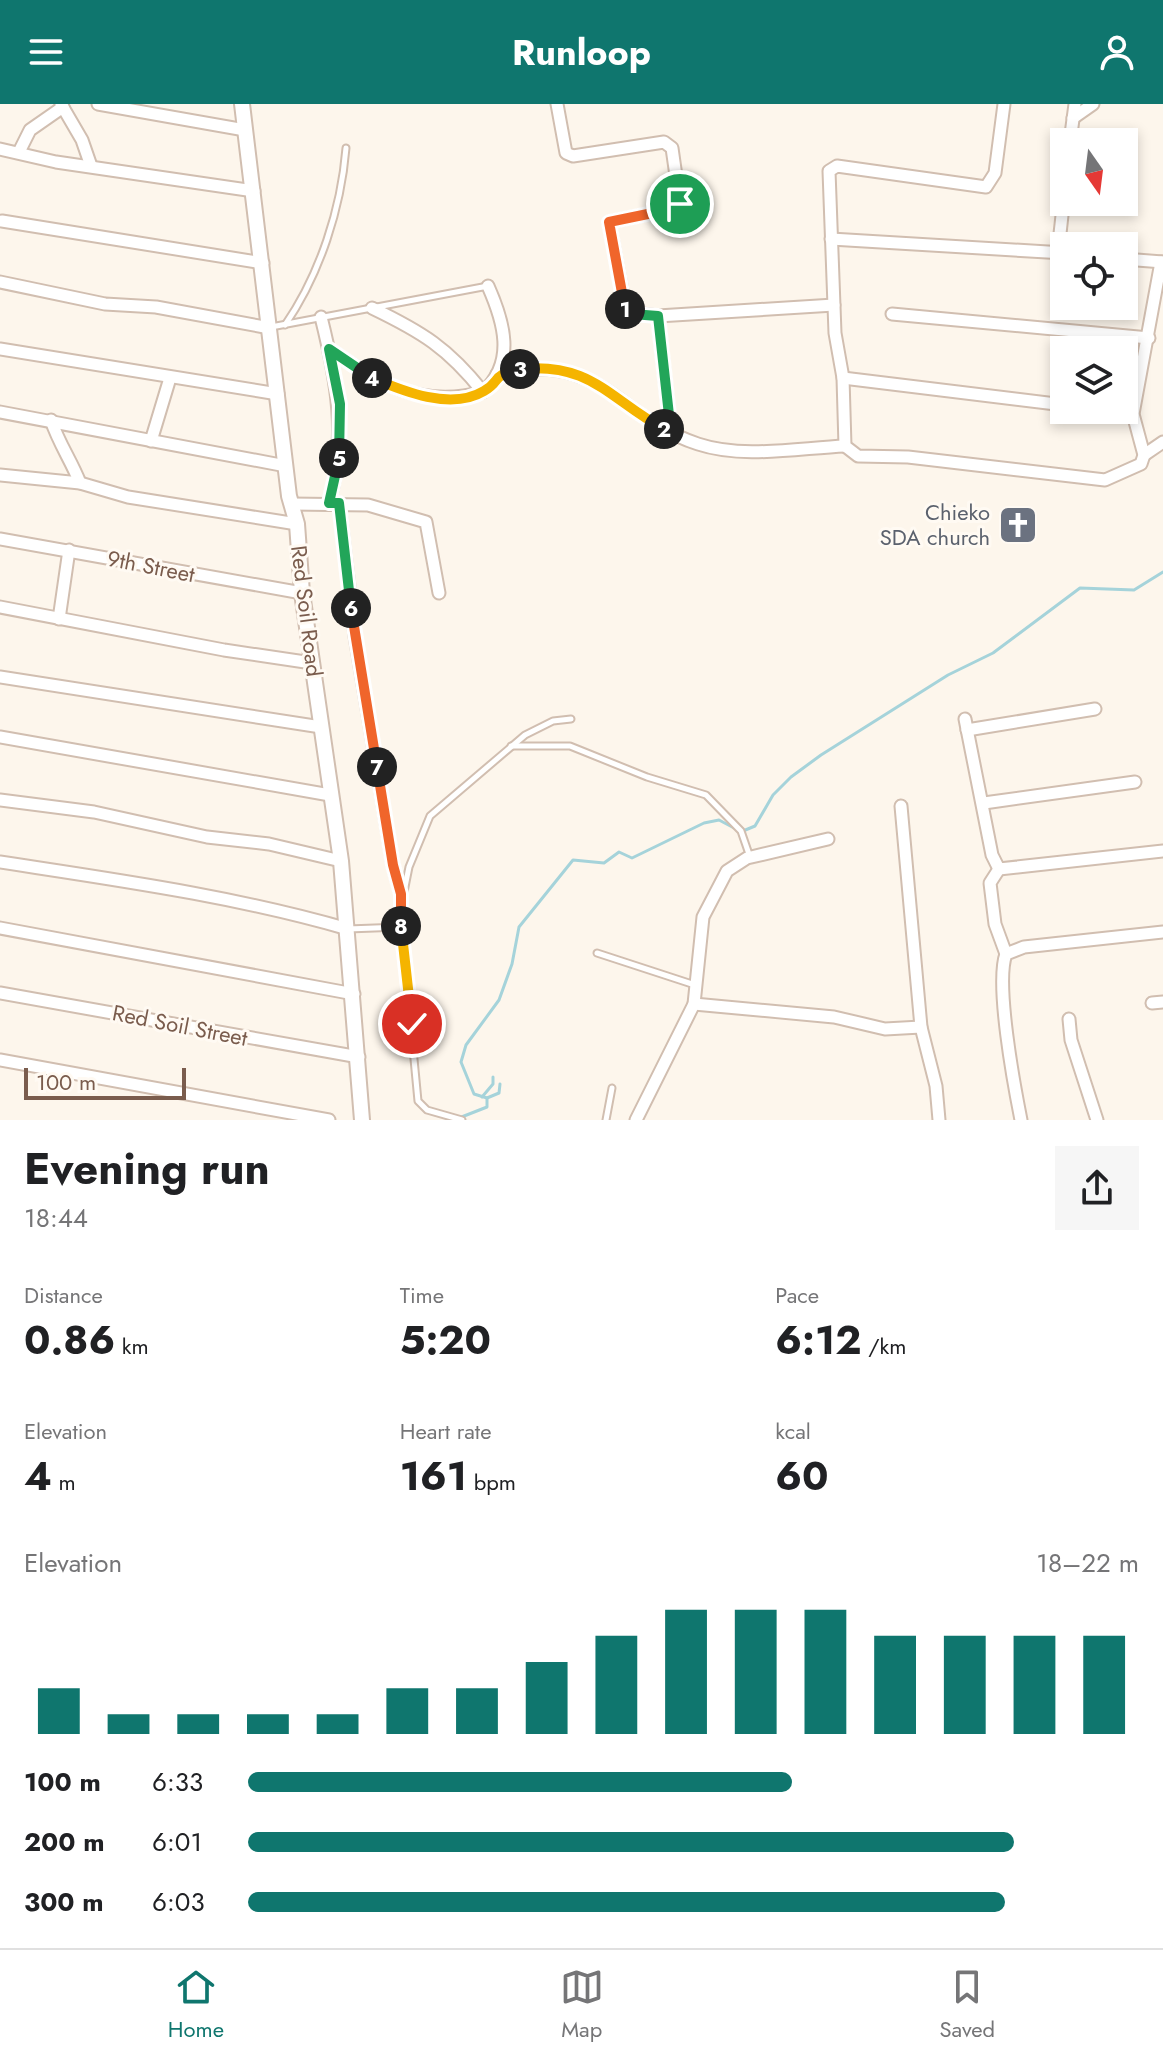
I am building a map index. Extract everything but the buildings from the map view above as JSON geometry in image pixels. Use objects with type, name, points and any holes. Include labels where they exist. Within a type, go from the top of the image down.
[{"type":"street","points":[[98,104],[245,130]]},
{"type":"street","name":"Red Soil Road","points":[[242,104],[263,263],[277,326],[278,394],[286,466],[297,524],[302,593],[341,861],[362,1120]]},
{"type":"street","points":[[557,104],[566,153],[573,156],[664,142],[672,148],[680,204],[672,209],[609,222],[626,312],[658,316],[834,305]]},
{"type":"street","points":[[845,446],[843,378],[834,305],[829,171],[833,168],[986,187],[995,173],[1004,104]]},
{"type":"street","points":[[1072,128],[1075,104]]},
{"type":"street","points":[[1073,118],[1093,104]]},
{"type":"street","points":[[19,152],[30,130],[62,106],[82,140],[91,166]]},
{"type":"street","points":[[0,149],[254,191]]},
{"type":"street","points":[[1,224],[263,263]]},
{"type":"street","points":[[831,239],[1050,252]]},
{"type":"street","points":[[1138,260],[1162,262],[1138,390]]},
{"type":"street","points":[[0,282],[105,304],[156,307],[277,326]]},
{"type":"street","points":[[329,349],[371,378],[418,397],[465,397],[483,392],[497,374],[505,346],[502,317],[488,286]]},
{"type":"street","points":[[372,308],[456,358],[483,392]]},
{"type":"street","points":[[892,314],[1149,338]]},
{"type":"street","points":[[658,316],[671,433]]},
{"type":"street","points":[[321,317],[340,404],[340,451],[334,503],[393,865],[401,894]]},
{"type":"street","points":[[0,349],[278,394]]},
{"type":"street","points":[[497,374],[546,368],[576,374],[597,381],[671,433],[728,451],[845,446],[858,456],[908,457],[1105,480],[1141,464],[1144,455],[1136,424]]},
{"type":"street","points":[[151,441],[170,378]]},
{"type":"street","points":[[843,378],[1050,403]]},
{"type":"street","points":[[0,412],[51,420],[70,428],[286,466]]},
{"type":"street","points":[[51,420],[60,449],[70,456],[80,483]]},
{"type":"street","points":[[1144,455],[1163,442]]},
{"type":"street","points":[[0,475],[80,483],[128,497],[297,524]]},
{"type":"street","points":[[291,504],[368,505],[426,522],[439,593]]},
{"type":"street","name":"9th Street","points":[[0,539],[302,593]]},
{"type":"street","points":[[59,619],[69,550]]},
{"type":"street","points":[[0,607],[312,663]]},
{"type":"street","points":[[0,677],[321,727]]},
{"type":"street","points":[[999,869],[992,855],[966,724],[1095,709]]},
{"type":"street","points":[[0,737],[330,795]]},
{"type":"street","points":[[984,803],[1135,782]]},
{"type":"street","points":[[0,800],[94,812],[207,837],[269,844],[341,861]]},
{"type":"street","points":[[901,806],[921,1027],[936,1086],[939,1120]]},
{"type":"street","points":[[636,1120],[694,1004],[699,936],[709,903],[727,871],[750,857],[828,839]]},
{"type":"street","points":[[999,869],[1163,851]]},
{"type":"street","points":[[0,862],[226,900],[348,929]]},
{"type":"street","points":[[999,869],[990,883],[995,924],[1006,954],[1001,967],[1005,1016],[1021,1120]]},
{"type":"street","points":[[0,928],[354,994]]},
{"type":"street","points":[[1006,954],[1024,947],[1163,932]]},
{"type":"street","name":"Red Soil Street","points":[[0,993],[359,1057]]},
{"type":"street","points":[[694,1004],[834,1017],[885,1029],[921,1027]]},
{"type":"street","points":[[1069,1019],[1071,1040],[1097,1120]]},
{"type":"street","points":[[0,1060],[329,1120]]},
{"type":"lane","points":[[277,326],[301,301],[326,238],[342,189],[346,148]]},
{"type":"lane","points":[[277,326],[488,286]]},
{"type":"lane","points":[[462,1120],[427,1110],[418,1101],[401,927],[401,894],[430,816],[510,746],[553,721],[571,719]]},
{"type":"lane","points":[[510,746],[570,746],[647,777],[706,795],[741,831],[750,857]]},
{"type":"lane","points":[[348,929],[401,927]]},
{"type":"lane","points":[[597,953],[696,985]]},
{"type":"lane","points":[[606,1120],[612,1088]]},
{"type":"waterway","points":[[743,831],[755,826],[773,795],[791,777],[821,755],[948,675],[993,653],[1080,588],[1134,590],[1163,572]]},
{"type":"waterway","points":[[459,1118],[487,1107],[487,1098],[474,1094],[461,1062],[466,1045],[499,1000],[512,964],[519,927],[573,860],[604,863],[619,852],[632,858],[704,823],[719,820],[736,829]]},
{"type":"waterway","points":[[482,1097],[493,1084],[493,1077]]},
{"type":"waterway","points":[[487,1098],[499,1093],[500,1084]]},
{"type":"place","name":"Chieko SDA church","points":[[1018,525]]},
{"type":"route","points":[[412,1024],[400,912],[401,894],[393,865],[355,636],[339,503],[329,503],[340,451],[340,404],[329,349],[371,378],[418,397],[465,397],[483,392],[497,374],[522,368],[546,368],[576,374],[597,381],[648,420],[671,433],[658,316],[626,312],[609,222],[672,209],[680,204]]}]
